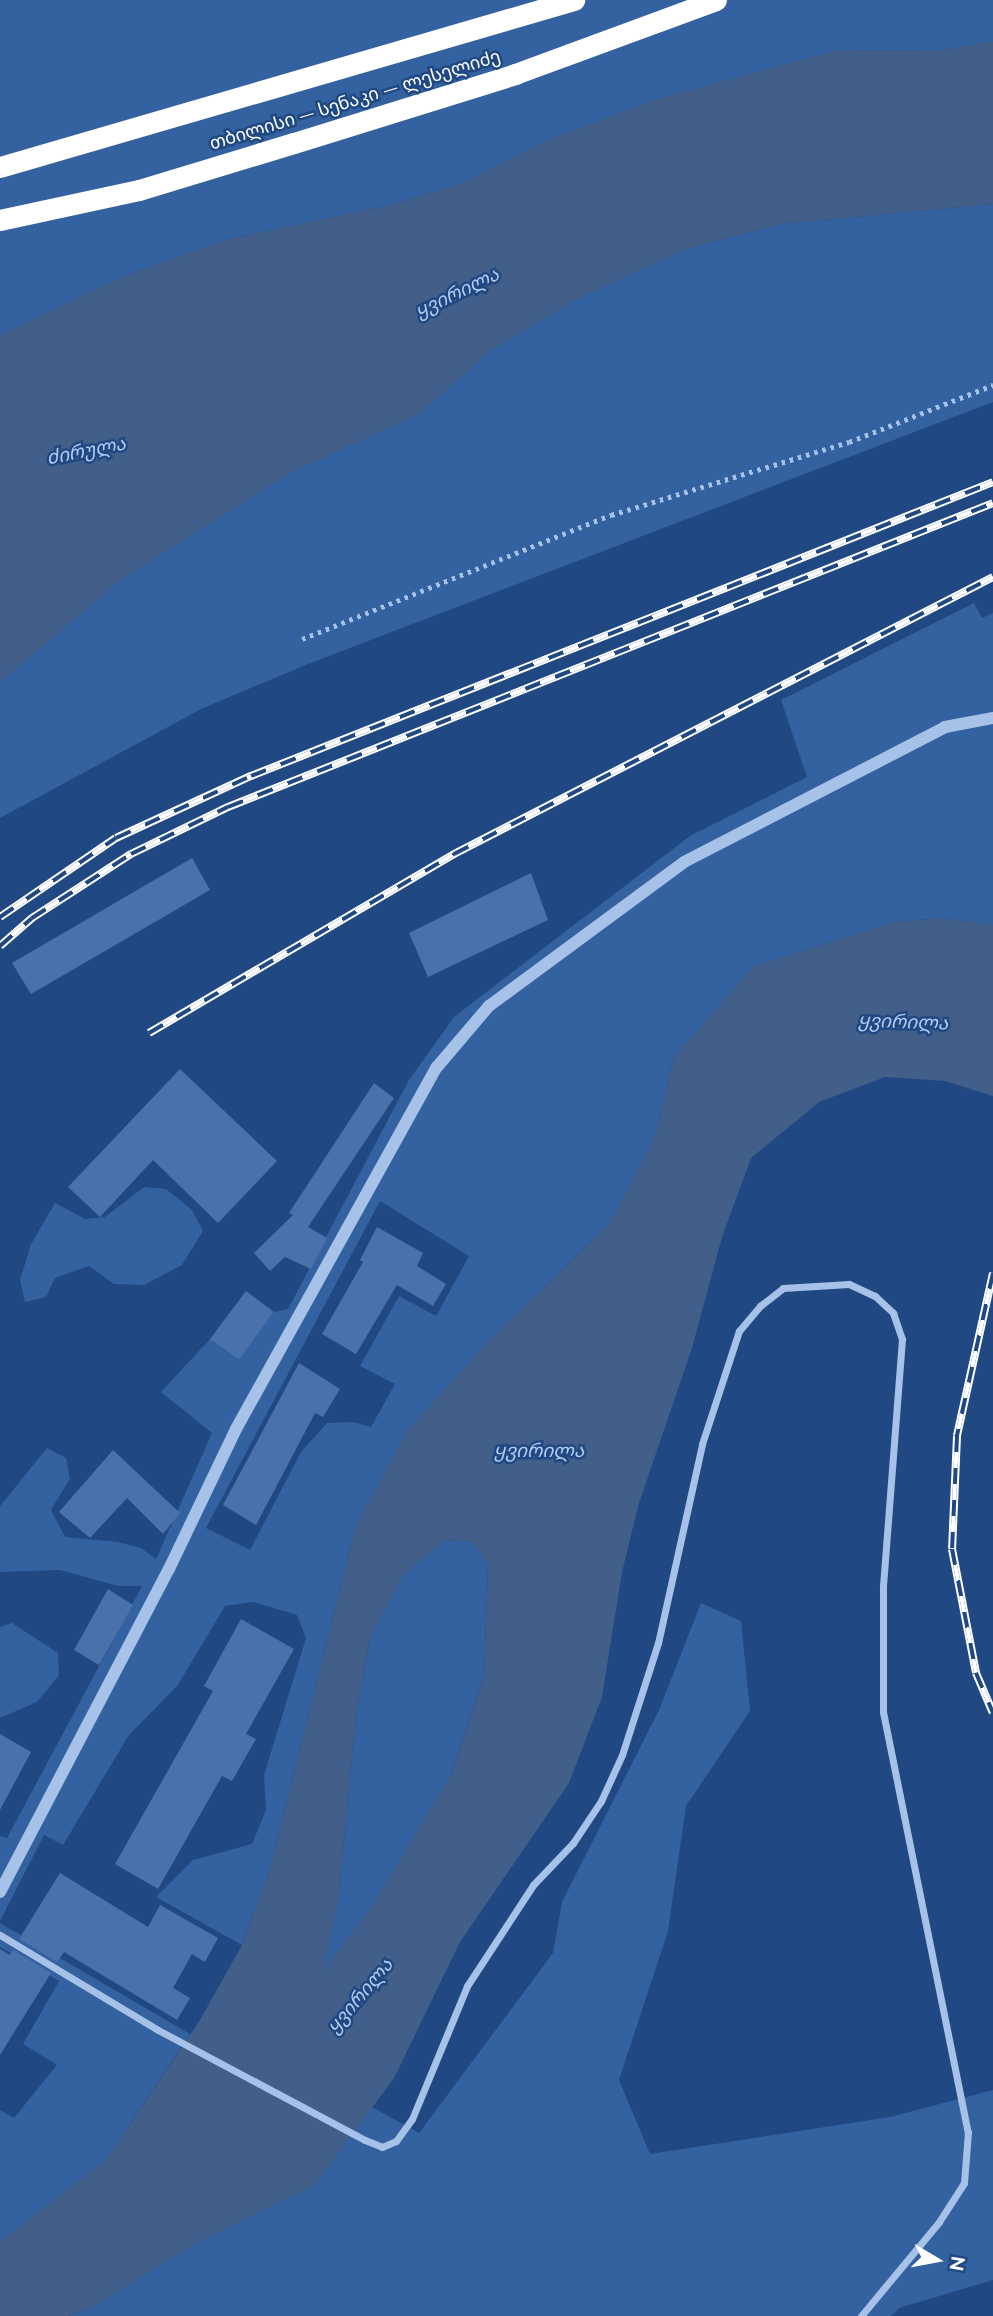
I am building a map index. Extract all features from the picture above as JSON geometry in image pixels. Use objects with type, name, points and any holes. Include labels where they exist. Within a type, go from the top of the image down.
[{"type":"highway","name":"თბილისი — სენაკი — ლესელიძე","points":[[0,167],[574,0]]},
{"type":"highway","name":"თბილისი — სენაკი — ლესელიძე","points":[[0,220],[139,190],[294,144],[515,74],[716,0]]},
{"type":"street","points":[[0,1892],[169,1569],[236,1429],[437,1067],[489,1006],[684,862],[945,727],[993,718]]},
{"type":"street","points":[[0,1935],[158,2031],[365,2140],[382,2147],[396,2141],[412,2119],[467,1986],[533,1885],[573,1843],[606,1789],[650,1674],[687,1527],[702,1444],[739,1331],[760,1306],[783,1288],[849,1284],[874,1296],[893,1313],[902,1339],[883,1585],[883,1712],[968,2132],[964,2183],[939,2222],[861,2316]]},
{"type":"path","points":[[302,639],[611,515],[849,442],[993,385]]},
{"type":"shaded area","points":[[0,0],[993,0],[993,41],[937,51],[837,50],[545,141],[467,181],[395,204],[225,240],[122,277],[0,335]]},
{"type":"shaded area","points":[[993,204],[993,402],[308,664],[201,709],[0,818],[0,682],[122,579],[290,473],[419,414],[490,351],[579,298],[686,249],[781,224]]},
{"type":"shaded area","points":[[974,603],[982,618],[993,613],[993,925],[942,918],[893,922],[753,967],[674,1057],[654,1140],[609,1224],[486,1344],[356,1526],[270,1869],[242,1945],[156,1897],[193,1860],[252,1844],[266,1810],[264,1775],[306,1638],[297,1615],[253,1602],[225,1606],[177,1686],[129,1735],[63,1845],[44,1835],[0,1921],[0,1836],[7,1838],[142,1586],[118,1586],[60,1570],[0,1572],[0,1506],[47,1448],[66,1458],[70,1479],[51,1510],[65,1537],[118,1542],[141,1548],[156,1559],[212,1433],[161,1392],[210,1339],[239,1360],[274,1312],[288,1309],[409,1080],[454,1017],[690,836],[807,777],[781,700]],"holes":[[[380,1201],[469,1256],[436,1316],[399,1296],[360,1366],[395,1384],[371,1427],[354,1422],[327,1423],[301,1452],[250,1550],[206,1528]]]},
{"type":"shaded area","points":[[144,1187],[166,1189],[192,1210],[203,1231],[182,1265],[144,1285],[114,1284],[89,1266],[55,1278],[46,1297],[25,1302],[20,1280],[31,1244],[55,1203],[85,1219],[105,1217]]},
{"type":"shaded area","points":[[446,1540],[474,1542],[488,1565],[484,1676],[451,1775],[371,1908],[322,1972],[338,1902],[356,1715],[371,1633],[405,1573]]},
{"type":"shaded area","points":[[701,1603],[741,1621],[750,1711],[686,1806],[668,1931],[619,2080],[650,2154],[890,2117],[993,2090],[993,2280],[899,2308],[891,2316],[68,2316],[89,2309],[195,2244],[315,2185],[372,2107],[419,2133],[553,1953],[562,1902],[659,1710]]},
{"type":"shaded area","points":[[12,1623],[58,1653],[59,1675],[37,1702],[0,1718],[0,1627]]},
{"type":"shaded area","points":[[0,1923],[190,2034],[106,2160],[0,2241],[0,2110],[14,2118],[57,2065],[23,2044],[59,1981],[0,1947]]},
{"type":"water","name":"ყვირილა","points":[[993,41],[993,204],[781,224],[686,249],[579,298],[490,351],[419,414],[290,473],[122,579],[0,682],[0,335],[122,277],[225,240],[395,204],[467,181],[545,141],[654,100],[837,50],[937,51]]},
{"type":"water","name":"ყვირილა","points":[[942,918],[993,925],[993,1096],[945,1081],[885,1077],[819,1102],[751,1158],[722,1237],[692,1348],[639,1503],[622,1572],[602,1697],[569,1783],[460,1942],[394,2078],[315,2185],[195,2244],[89,2309],[68,2316],[0,2316],[0,2241],[106,2160],[200,2020],[242,1945],[270,1869],[356,1526],[406,1432],[486,1344],[609,1224],[654,1140],[674,1057],[753,967],[893,922]],"holes":[[[446,1540],[474,1542],[488,1565],[484,1676],[451,1775],[371,1908],[323,1970],[338,1902],[356,1715],[371,1633],[405,1573]]]},
{"type":"building","points":[[192,858],[210,890],[31,994],[12,963]]},
{"type":"building","points":[[531,873],[548,920],[428,977],[409,933]]},
{"type":"building","points":[[180,1069],[277,1161],[218,1223],[153,1160],[100,1217],[68,1187]]},
{"type":"building","points":[[374,1083],[394,1098],[308,1227],[327,1238],[311,1269],[285,1257],[270,1271],[254,1253],[293,1215],[289,1213]]},
{"type":"building","points":[[377,1227],[423,1253],[417,1266],[446,1284],[433,1306],[397,1285],[356,1354],[322,1334],[363,1262],[360,1260]]},
{"type":"building","points":[[246,1291],[274,1312],[239,1360],[210,1339]]},
{"type":"building","points":[[299,1363],[340,1389],[323,1417],[315,1413],[256,1525],[223,1505]]},
{"type":"building","points":[[113,1450],[180,1513],[163,1534],[127,1498],[90,1538],[59,1512]]},
{"type":"building","points":[[108,1589],[133,1605],[99,1665],[74,1650]]},
{"type":"building","points":[[241,1619],[294,1649],[246,1734],[256,1739],[232,1781],[222,1776],[158,1889],[115,1864],[213,1691],[204,1686]]},
{"type":"building","points":[[0,1734],[31,1752],[0,1810]]},
{"type":"building","points":[[60,1873],[148,1927],[160,1905],[218,1938],[205,1962],[192,1954],[173,1988],[190,1998],[177,2020],[64,1952],[57,1962],[19,1939]]},
{"type":"building","points":[[0,1949],[10,1955],[13,1950],[51,1973],[0,2055]]},
{"type":"railway","points":[[0,917],[116,838],[251,776],[993,482]]},
{"type":"railway","points":[[0,946],[32,918],[131,854],[228,807],[993,503]]},
{"type":"railway","points":[[149,1033],[454,854],[993,577]]},
{"type":"railway","points":[[993,1273],[957,1436],[952,1549],[976,1673],[993,1713]]},
{"type":"water label","name":"ძირულა","points":[[86,451]]}]
